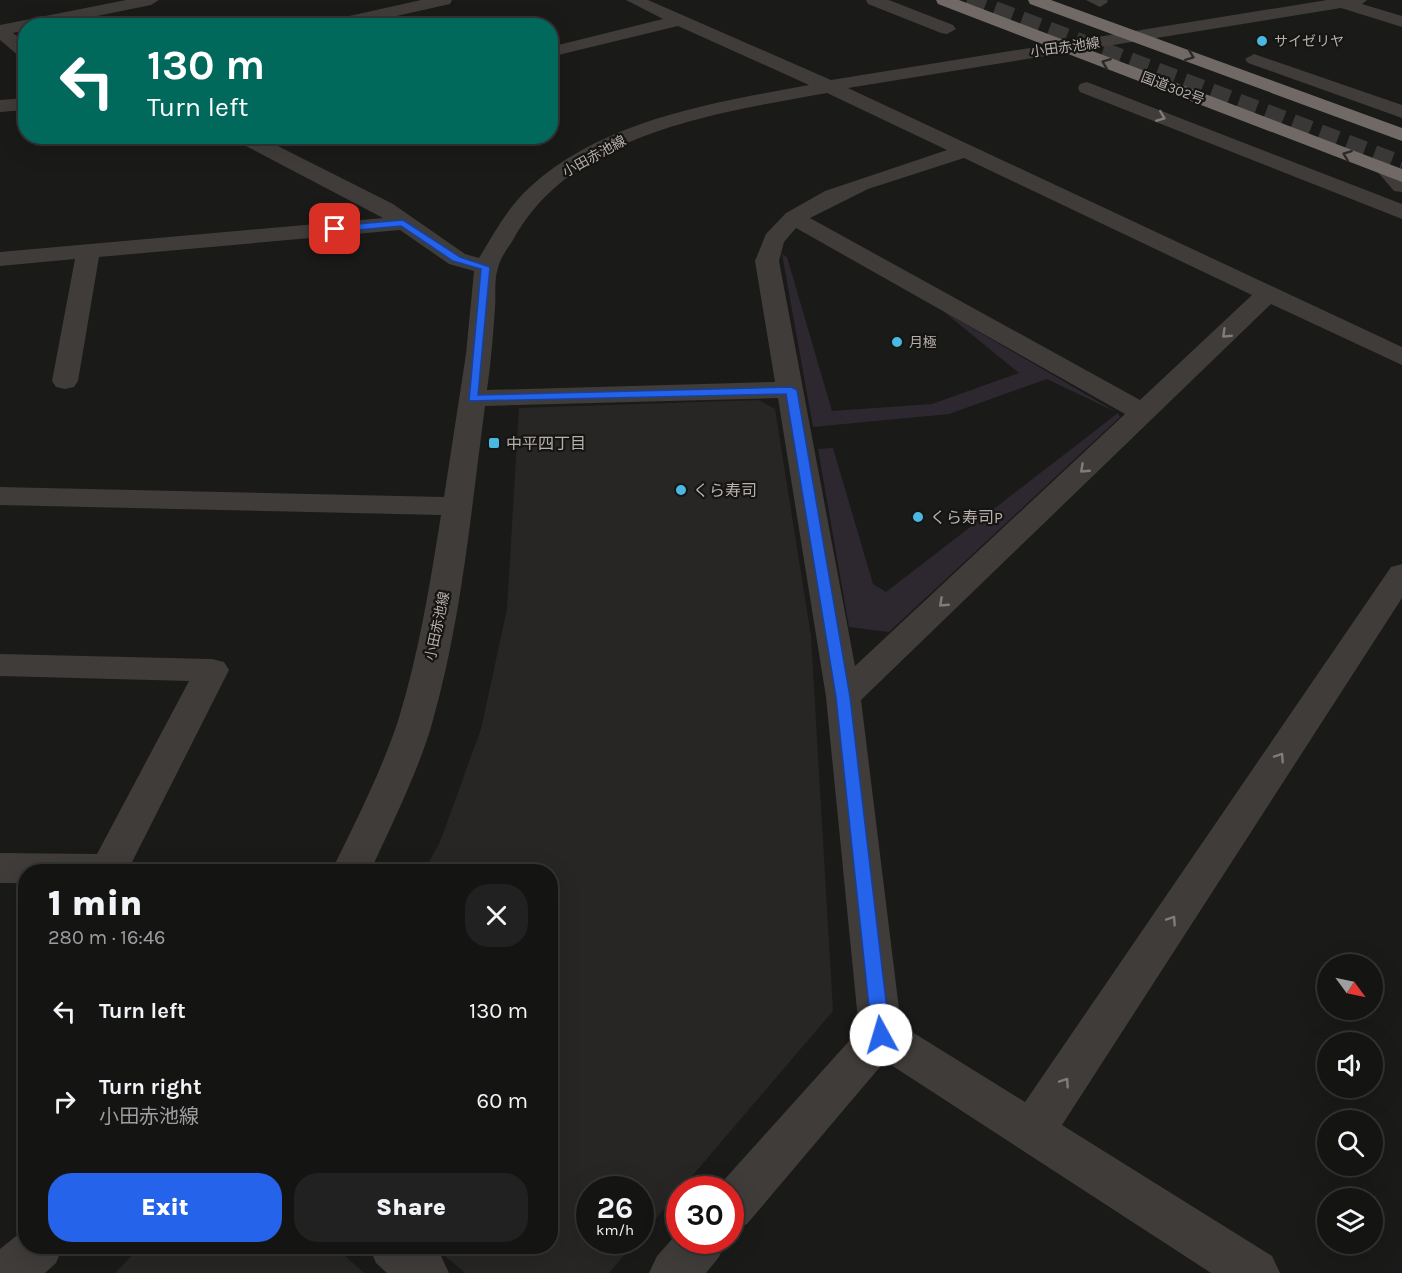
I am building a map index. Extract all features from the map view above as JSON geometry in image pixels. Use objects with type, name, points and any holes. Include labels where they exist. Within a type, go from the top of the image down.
[{"type":"highway","name":"国道302号","points":[[944,0],[1394,173]]},
{"type":"highway","points":[[1036,0],[1402,135]]},
{"type":"street","points":[[60,18],[151,0]]},
{"type":"street","points":[[363,18],[444,0]]},
{"type":"street","points":[[634,0],[676,21],[828,86],[1400,354]]},
{"type":"street","points":[[874,0],[947,29]]},
{"type":"street","points":[[1344,1],[1402,22]]},
{"type":"street","name":"小田赤池線","points":[[354,864],[372,827],[415,722],[440,622],[472,398],[486,267],[512,221],[536,193],[563,171],[600,149],[638,132],[720,107],[828,86],[1064,47],[1141,37],[1344,1]]},
{"type":"street","points":[[558,50],[676,21]]},
{"type":"street","points":[[0,30],[18,26]]},
{"type":"street","points":[[0,30],[18,46]]},
{"type":"street","points":[[1254,59],[1402,112]]},
{"type":"street","points":[[1088,88],[1402,212]]},
{"type":"street","points":[[1299,98],[1352,105],[1402,122]]},
{"type":"street","points":[[0,106],[18,105]]},
{"type":"street","points":[[257,144],[385,209],[457,259],[486,267]]},
{"type":"street","points":[[744,1192],[881,1035],[843,697],[767,261],[773,240],[794,218],[820,200],[964,151]]},
{"type":"street","points":[[1394,173],[1402,186]]},
{"type":"street","points":[[794,218],[1143,413]]},
{"type":"street","points":[[0,259],[403,223]]},
{"type":"street","points":[[65,381],[88,251]]},
{"type":"street","points":[[843,697],[1268,294]]},
{"type":"street","points":[[472,398],[791,390]]},
{"type":"street","points":[[0,496],[458,506]]},
{"type":"street","points":[[1032,1131],[1402,574]]},
{"type":"street","points":[[0,665],[212,670],[111,864]]},
{"type":"street","points":[[0,868],[18,868]]},
{"type":"street","points":[[881,1035],[1255,1273]]},
{"type":"street","points":[[9,1273],[30,1254]]},
{"type":"street","points":[[402,1254],[424,1273]]},
{"type":"street","points":[[674,1273],[690,1254]]},
{"type":"shaded area","points":[[782,254],[787,257],[832,411],[932,404],[1019,373],[943,311],[1118,413],[1047,379],[949,414],[813,427]]},
{"type":"shaded area","points":[[759,400],[775,409],[811,636],[833,1011],[692,1176],[666,1176],[666,1207],[654,1221],[654,1176],[576,1176],[576,1254],[625,1254],[609,1273],[465,1273],[443,1254],[558,1254],[558,864],[428,864],[440,842],[481,729],[507,609],[519,408]]},
{"type":"shaded area","points":[[1118,413],[1120,417],[889,632],[849,627],[818,449],[833,448],[873,584],[886,592]]},
{"type":"shaded area","points":[[133,1254],[343,1254],[364,1273],[115,1273]]},
{"type":"tunnel","points":[[967,0],[1402,165]]},
{"type":"place","name":"サイゼリヤ","points":[[1262,41]]},
{"type":"place","name":"月極","points":[[897,342]]},
{"type":"place","name":"中平四丁目","points":[[494,443]]},
{"type":"place","name":"くら寿司","points":[[681,490]]},
{"type":"place","name":"くら寿司P","points":[[918,517]]},
{"type":"route","points":[[335,229],[403,223],[457,259],[486,267],[479,354],[472,398],[791,390],[843,697],[881,1035]]}]
